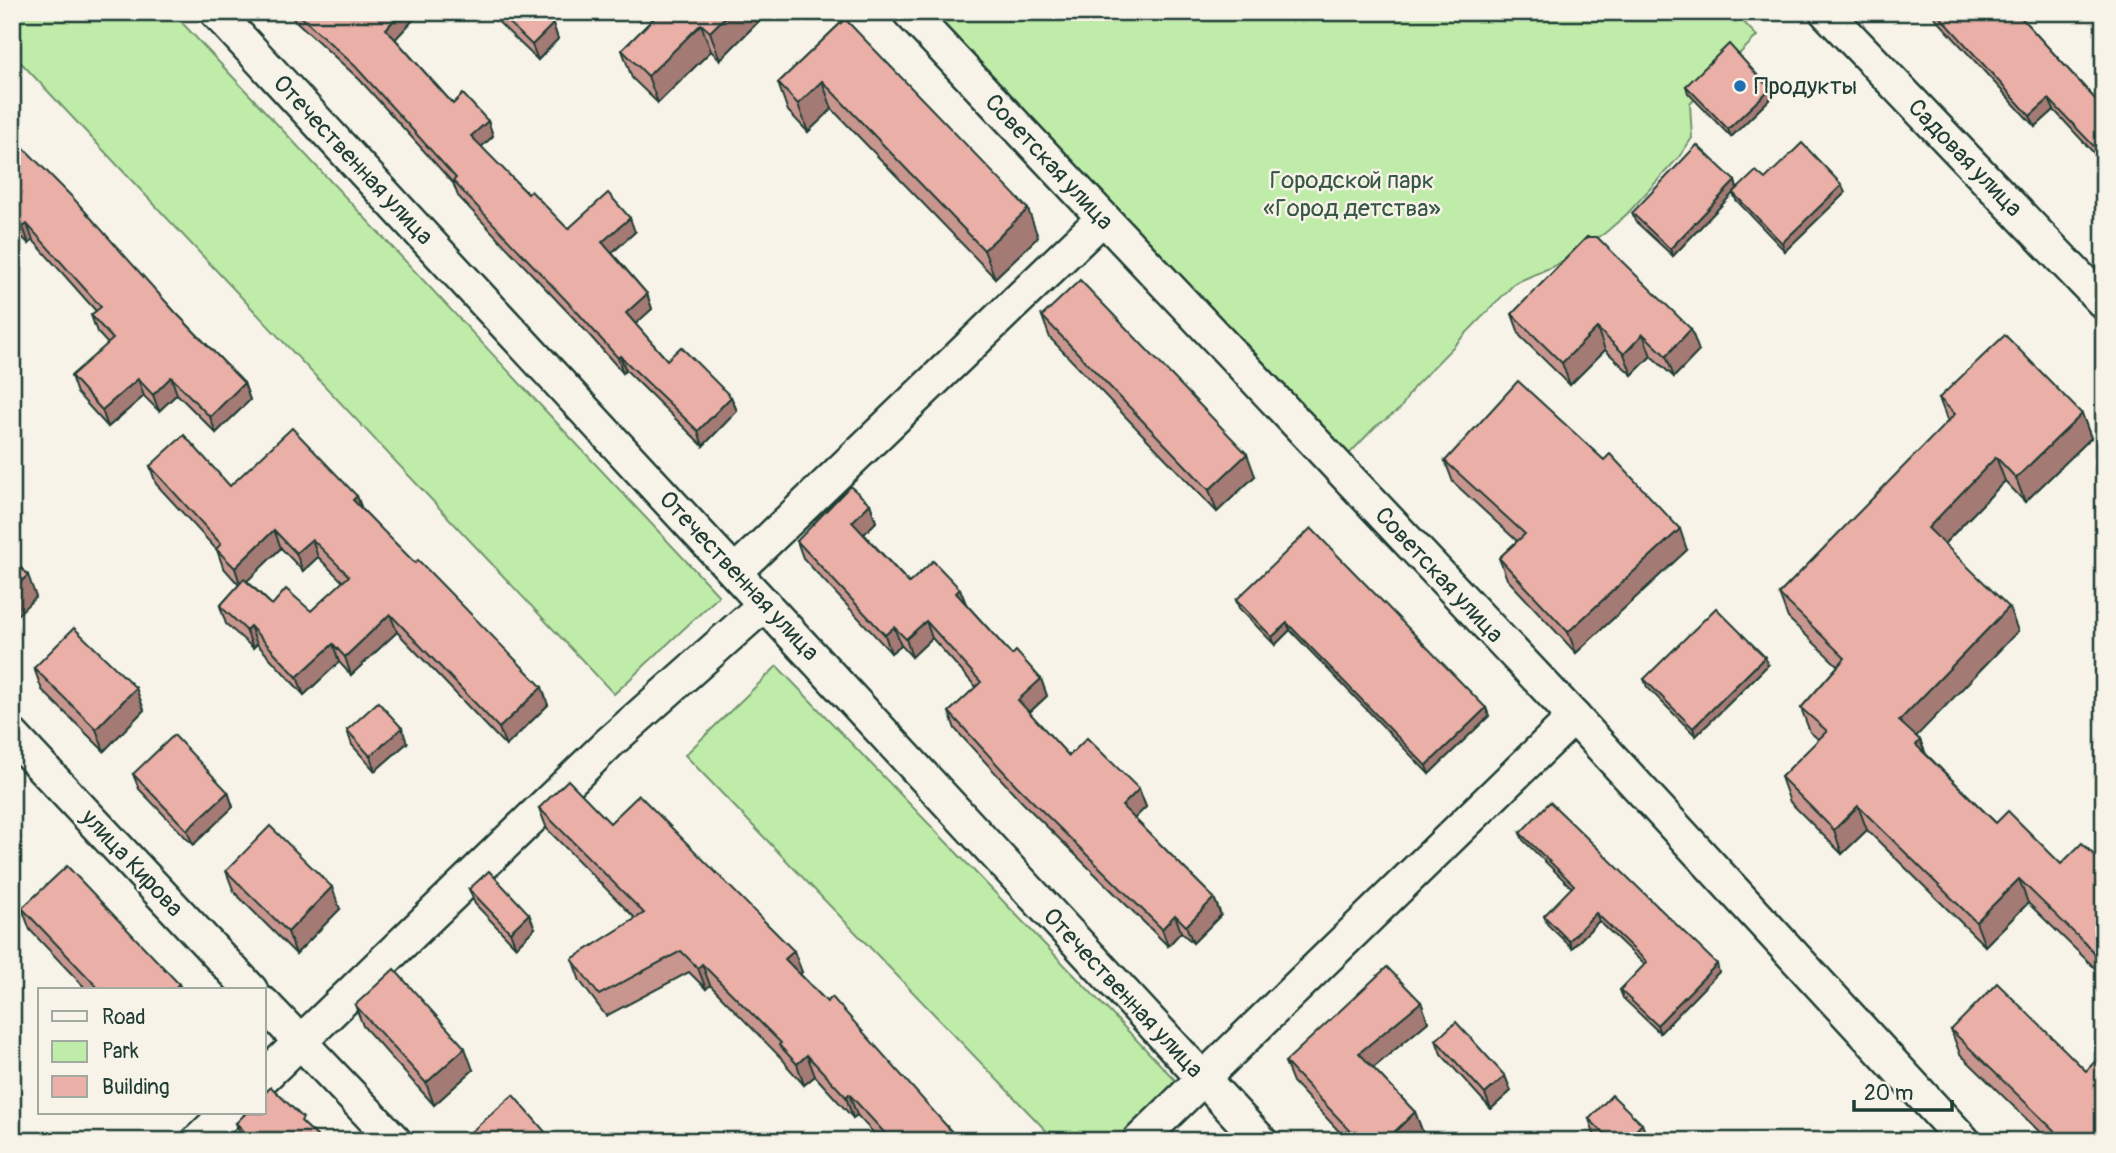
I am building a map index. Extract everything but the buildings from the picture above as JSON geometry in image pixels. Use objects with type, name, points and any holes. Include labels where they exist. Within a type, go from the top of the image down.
[{"type":"street","name":"Отечественная улица","points":[[216,12],[1261,1141]]},
{"type":"street","name":"Советская улица","points":[[909,12],[1574,717],[1965,1141]]},
{"type":"street","name":"Садовая улица","points":[[1826,12],[2104,303]]},
{"type":"street","points":[[735,572],[1102,219]]},
{"type":"street","points":[[266,1075],[609,743],[765,604]]},
{"type":"street","points":[[1139,1141],[1574,717]]},
{"type":"street","name":"улица Кирова","points":[[12,735],[249,988]]},
{"type":"street","points":[[266,1006],[395,1141]]},
{"type":"street","points":[[198,1141],[226,1114]]},
{"type":"green space","points":[[12,12],[172,12],[719,596],[614,694],[12,53]]},
{"type":"green space","name":"Городской парк «Город детства»","points":[[931,12],[1734,12],[1757,36],[1690,104],[1692,138],[1679,157],[1627,214],[1605,233],[1556,265],[1515,283],[1413,388],[1400,409],[1375,427],[1349,454],[1321,424],[1310,419],[1189,284]]},
{"type":"green space","points":[[777,666],[1178,1083],[1118,1141],[1056,1141],[685,755]]},
{"type":"place","name":"Продукты","points":[[1740,86]]}]
